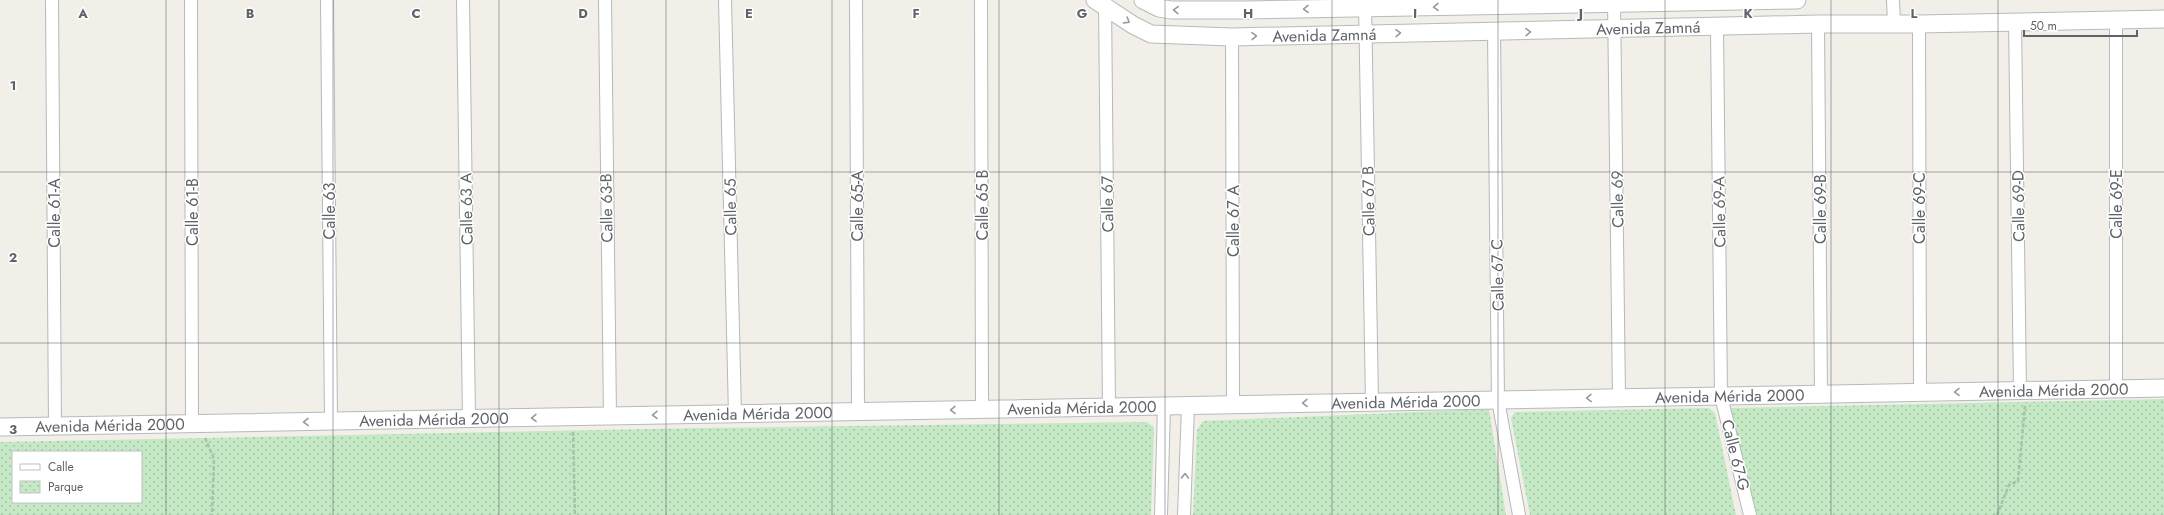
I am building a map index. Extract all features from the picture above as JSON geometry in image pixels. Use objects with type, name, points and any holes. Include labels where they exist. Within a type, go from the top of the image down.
[{"type":"main road","name":"Avenida Zamná","points":[[1143,0],[1159,8],[1171,10],[1247,5],[1797,0]]},
{"type":"main road","name":"Avenida Zamná","points":[[1101,3],[1151,34],[1232,37],[1717,28],[1818,24],[1919,24],[2164,19]]},
{"type":"main road","name":"Avenida Mérida 2000","points":[[0,427],[2164,388]]},
{"type":"street","name":"Calle 61-A","points":[[52,0],[55,426]]},
{"type":"street","name":"Calle 61-B","points":[[191,0],[198,424]]},
{"type":"street","name":"Calle 63","points":[[327,0],[330,421]]},
{"type":"street","name":"Calle 63 A","points":[[463,0],[469,419]]},
{"type":"street","name":"Calle 63-B","points":[[605,0],[610,416]]},
{"type":"street","name":"Calle 65","points":[[725,0],[735,414]]},
{"type":"street","name":"Calle 65-A","points":[[856,0],[858,412]]},
{"type":"street","name":"Calle 65 B","points":[[981,0],[982,409]]},
{"type":"street","points":[[1893,0],[1894,24]]},
{"type":"street","name":"Calle 69","points":[[1614,2],[1619,398]]},
{"type":"street","name":"Calle 67","points":[[1101,3],[1109,407]]},
{"type":"street","name":"Calle 67 B","points":[[1365,4],[1372,402]]},
{"type":"street","name":"Calle 69-E","points":[[2116,20],[2116,389]]},
{"type":"street","name":"Calle 69-D","points":[[2016,21],[2023,390]]},
{"type":"street","name":"Calle 69-B","points":[[1818,24],[1821,394]]},
{"type":"street","name":"Calle 69-C","points":[[1919,24],[1920,392]]},
{"type":"street","name":"Calle 69-A","points":[[1717,28],[1721,396]]},
{"type":"street","name":"Calle 67 C","points":[[1494,32],[1498,400],[1519,515]]},
{"type":"street","name":"Calle 67 A","points":[[1232,37],[1233,405]]},
{"type":"street","name":"Calle 67-G","points":[[1721,396],[1750,515]]},
{"type":"street","points":[[1161,515],[1164,406]]},
{"type":"street","points":[[1184,515],[1188,406]]},
{"type":"path","points":[[1997,515],[2009,485],[2018,481],[2023,390]]},
{"type":"path","points":[[573,417],[574,515]]},
{"type":"path","points":[[198,424],[214,458],[212,515]]},
{"type":"green space","points":[[2164,399],[2164,515],[1755,515],[1730,408]]},
{"type":"green space","points":[[1709,408],[1715,413],[1736,515],[1530,515],[1511,418],[1515,412]]},
{"type":"green space","points":[[1489,409],[1506,515],[1193,515],[1197,430],[1203,421]]},
{"type":"green space","points":[[1147,422],[1154,427],[1151,515],[0,515],[0,442],[702,428]]}]
